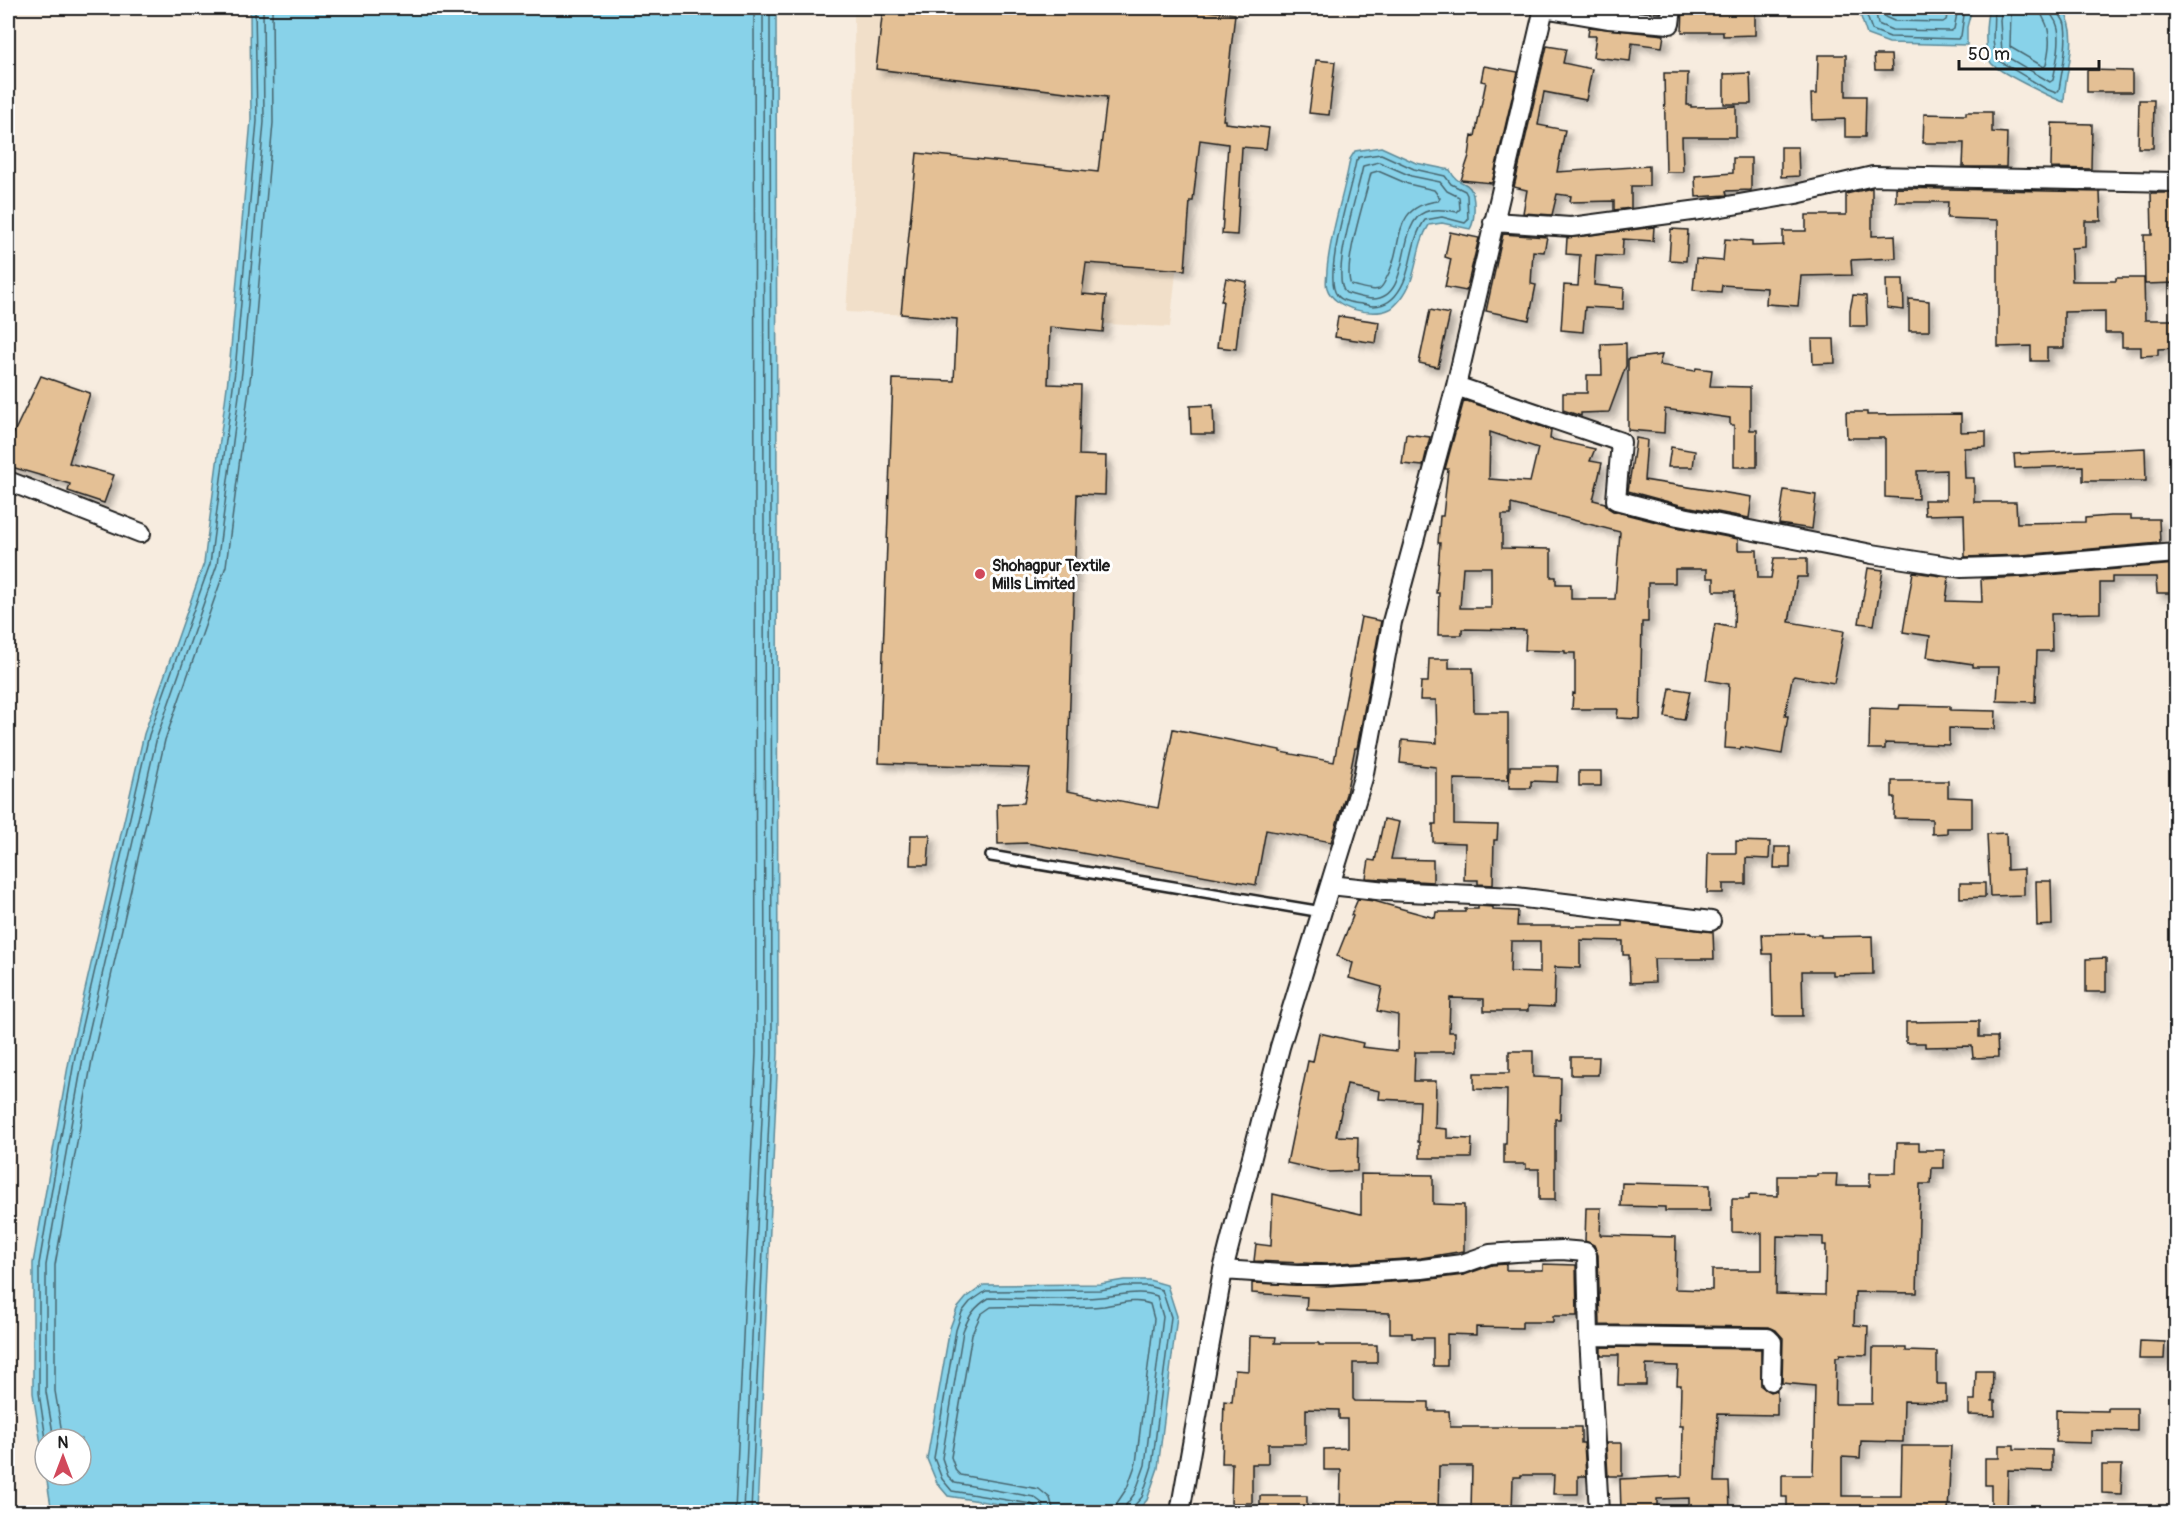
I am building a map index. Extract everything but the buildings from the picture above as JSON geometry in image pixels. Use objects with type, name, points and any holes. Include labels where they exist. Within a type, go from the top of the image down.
[{"type":"street","points":[[1180,1512],[1223,1270],[1280,1047],[1363,778],[1392,622],[1456,386],[1543,8],[1608,20],[1670,24],[1672,8]]},
{"type":"street","points":[[1493,222],[1571,227],[1722,207],[1796,194],[1873,176],[2176,182]]},
{"type":"street","points":[[1456,386],[1622,442],[1616,500],[1678,516],[1872,554],[1960,568],[2023,566],[2176,553]]},
{"type":"street","points":[[8,481],[141,533]]},
{"type":"street","points":[[1330,885],[1386,891],[1516,897],[1711,921]]},
{"type":"street","points":[[1223,1270],[1326,1275],[1462,1264],[1490,1254],[1581,1250],[1587,1255],[1599,1512]]},
{"type":"street","points":[[1589,1336],[1768,1338],[1772,1342],[1771,1381]]},
{"type":"lane","points":[[992,856],[1322,912]]},
{"type":"shaded area","points":[[854,8],[1205,8],[1170,327],[846,312],[855,182]]},
{"type":"water","points":[[250,8],[776,8],[778,1053],[757,1512],[52,1512],[48,1487],[93,1487],[93,1427],[38,1427],[33,1393],[33,1263],[70,1055],[144,734],[204,563],[229,371],[251,120]]},
{"type":"water","points":[[1861,8],[1972,8],[1967,27],[1967,45],[1889,43],[1867,35],[1861,17]]},
{"type":"water","points":[[1989,8],[2063,10],[2071,31],[2072,43],[2064,102],[2014,78],[1991,63],[1986,44]]},
{"type":"water","points":[[2176,41],[2176,115],[2172,57]]},
{"type":"water","points":[[1381,147],[1416,163],[1450,170],[1455,178],[1470,188],[1472,192],[1473,221],[1470,229],[1442,223],[1429,225],[1421,243],[1414,273],[1400,300],[1382,312],[1364,312],[1337,301],[1331,295],[1326,282],[1331,242],[1350,159],[1355,151]]},
{"type":"water","points":[[1124,1280],[1149,1280],[1167,1285],[1177,1316],[1158,1468],[1147,1500],[1136,1512],[1048,1512],[948,1496],[937,1483],[927,1459],[950,1328],[957,1309],[966,1298],[984,1285],[1100,1284]]},
{"type":"place","name":"Shohagpur Textile Mills Limited","points":[[980,574]]}]
